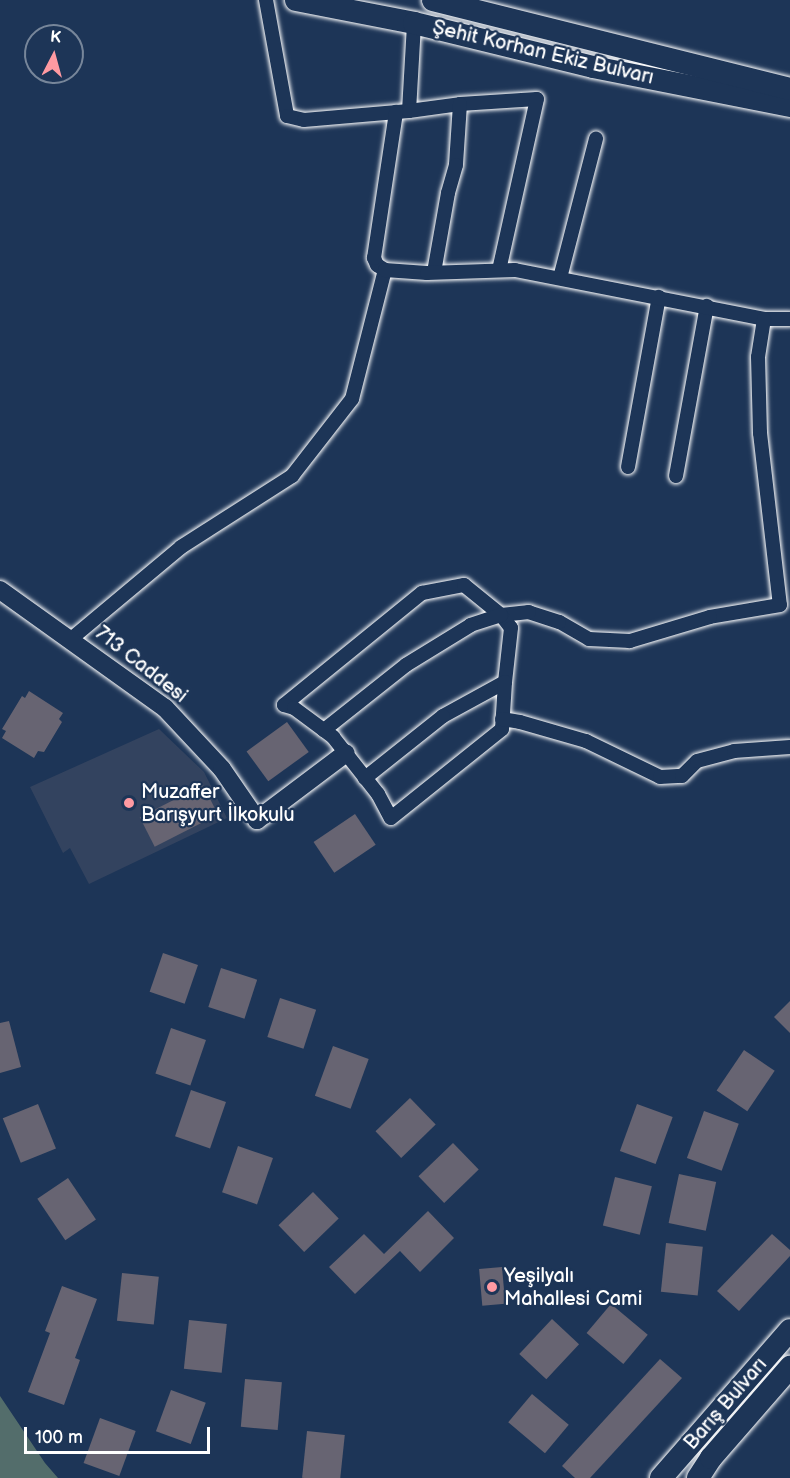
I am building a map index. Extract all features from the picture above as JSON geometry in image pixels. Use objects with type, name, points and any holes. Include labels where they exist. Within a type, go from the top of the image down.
[{"type":"main road","name":"Şehit Korhan Ekiz Bulvarı","points":[[296,0],[414,23],[593,67],[735,97],[790,106]]},
{"type":"main road","name":"Şehit Korhan Ekiz Bulvarı","points":[[434,0],[790,89]]},
{"type":"main road","points":[[706,67],[790,77]]},
{"type":"main road","points":[[735,97],[790,114]]},
{"type":"main road","name":"Barış Bulvarı","points":[[661,1478],[790,1330]]},
{"type":"main road","name":"Barış Bulvarı","points":[[698,1478],[711,1458],[790,1367]]},
{"type":"street","points":[[266,0],[287,116],[304,120],[460,104],[537,99],[500,270]]},
{"type":"street","points":[[414,23],[403,111],[374,258],[377,266],[385,270],[434,272],[515,270],[764,319],[790,319]]},
{"type":"street","points":[[434,272],[448,193],[456,165],[460,104]]},
{"type":"street","points":[[560,278],[596,139]]},
{"type":"street","points":[[71,639],[181,547],[292,476],[352,399],[385,270]]},
{"type":"street","points":[[628,467],[659,297]]},
{"type":"street","points":[[676,476],[707,306]]},
{"type":"street","points":[[324,730],[406,665],[471,625],[501,615],[529,612],[559,622],[589,639],[630,641],[710,617],[785,605],[760,434],[758,357],[764,319]]},
{"type":"street","points":[[464,585],[501,615],[511,628],[502,729],[391,818],[346,753],[324,730],[294,708],[284,705],[422,593],[464,585]]},
{"type":"street","name":"713 Caddesi","points":[[0,590],[165,708],[222,770],[257,820],[346,753]]},
{"type":"street","points":[[365,778],[443,716],[505,682]]},
{"type":"street","points":[[502,719],[586,741],[660,777],[682,776],[697,761],[734,751],[790,747]]},
{"type":"shaded area","name":"Muzaffer Barışyurt İlkokulu","points":[[159,729],[204,772],[227,818],[89,884],[70,848],[63,853],[30,787]]},
{"type":"green space","points":[[0,1396],[45,1463],[58,1478],[0,1478]]},
{"type":"building","points":[[29,691],[63,713],[59,719],[62,722],[44,752],[38,751],[34,758],[2,738],[6,731],[2,729],[22,696],[25,698]]},
{"type":"building","points":[[287,722],[309,752],[268,781],[247,751]]},
{"type":"building","points":[[203,785],[218,814],[155,847],[140,817]]},
{"type":"building","points":[[355,814],[376,845],[334,873],[314,842]]},
{"type":"building","points":[[163,953],[198,965],[185,1004],[150,992]]},
{"type":"building","points":[[221,968],[257,980],[244,1019],[208,1007]]},
{"type":"building","points":[[280,998],[316,1010],[303,1049],[267,1037]]},
{"type":"building","points":[[790,1001],[790,1033],[774,1017]]},
{"type":"building","points":[[9,1021],[21,1067],[0,1073],[0,1023]]},
{"type":"building","points":[[171,1028],[206,1040],[190,1085],[155,1073]]},
{"type":"building","points":[[333,1046],[369,1059],[351,1109],[315,1096]]},
{"type":"building","points":[[744,1050],[775,1071],[747,1111],[717,1091]]},
{"type":"building","points":[[191,1090],[226,1102],[210,1148],[175,1136]]},
{"type":"building","points":[[410,1098],[436,1125],[401,1158],[375,1131]]},
{"type":"building","points":[[38,1104],[56,1149],[21,1163],[3,1118]]},
{"type":"building","points":[[637,1104],[673,1117],[656,1164],[620,1151]]},
{"type":"building","points":[[704,1111],[739,1124],[722,1171],[687,1158]]},
{"type":"building","points":[[453,1143],[479,1170],[444,1203],[418,1176]]},
{"type":"building","points":[[238,1146],[273,1158],[257,1204],[222,1192]]},
{"type":"building","points":[[679,1174],[716,1182],[706,1231],[669,1223]]},
{"type":"building","points":[[615,1177],[652,1186],[640,1235],[603,1226]]},
{"type":"building","points":[[68,1178],[96,1219],[65,1240],[37,1199]]},
{"type":"building","points":[[313,1192],[339,1219],[304,1252],[278,1225]]},
{"type":"building","points":[[428,1211],[454,1238],[420,1272],[400,1251],[355,1294],[329,1267],[364,1234],[384,1254]]},
{"type":"building","points":[[772,1234],[790,1250],[790,1256],[739,1311],[717,1291]]},
{"type":"building","points":[[666,1243],[703,1247],[698,1296],[661,1292]]},
{"type":"building","name":"Yeşilyalı Mahallesi Cami","points":[[502,1267],[505,1304],[482,1306],[479,1269]]},
{"type":"building","points":[[122,1273],[159,1277],[154,1325],[117,1321]]},
{"type":"building","points":[[62,1286],[97,1299],[75,1358],[80,1360],[64,1405],[28,1392],[50,1333],[45,1331]]},
{"type":"building","points":[[611,1304],[648,1335],[623,1364],[587,1333]]},
{"type":"building","points":[[552,1319],[579,1344],[546,1379],[519,1354]]},
{"type":"building","points":[[189,1320],[227,1324],[222,1373],[184,1369]]},
{"type":"building","points":[[660,1359],[682,1378],[590,1478],[575,1478],[562,1466]]},
{"type":"building","points":[[245,1379],[282,1382],[278,1430],[241,1427]]},
{"type":"building","points":[[171,1390],[206,1403],[191,1444],[156,1431]]},
{"type":"building","points":[[532,1394],[569,1425],[545,1453],[508,1422]]},
{"type":"building","points":[[100,1418],[136,1431],[119,1476],[84,1463]]},
{"type":"building","points":[[307,1431],[345,1435],[340,1478],[302,1478]]},
{"type":"place","name":"Muzaffer Barışyurt İlkokulu","points":[[129,803]]},
{"type":"place","name":"Yeşilyalı Mahallesi Cami","points":[[492,1287]]}]
